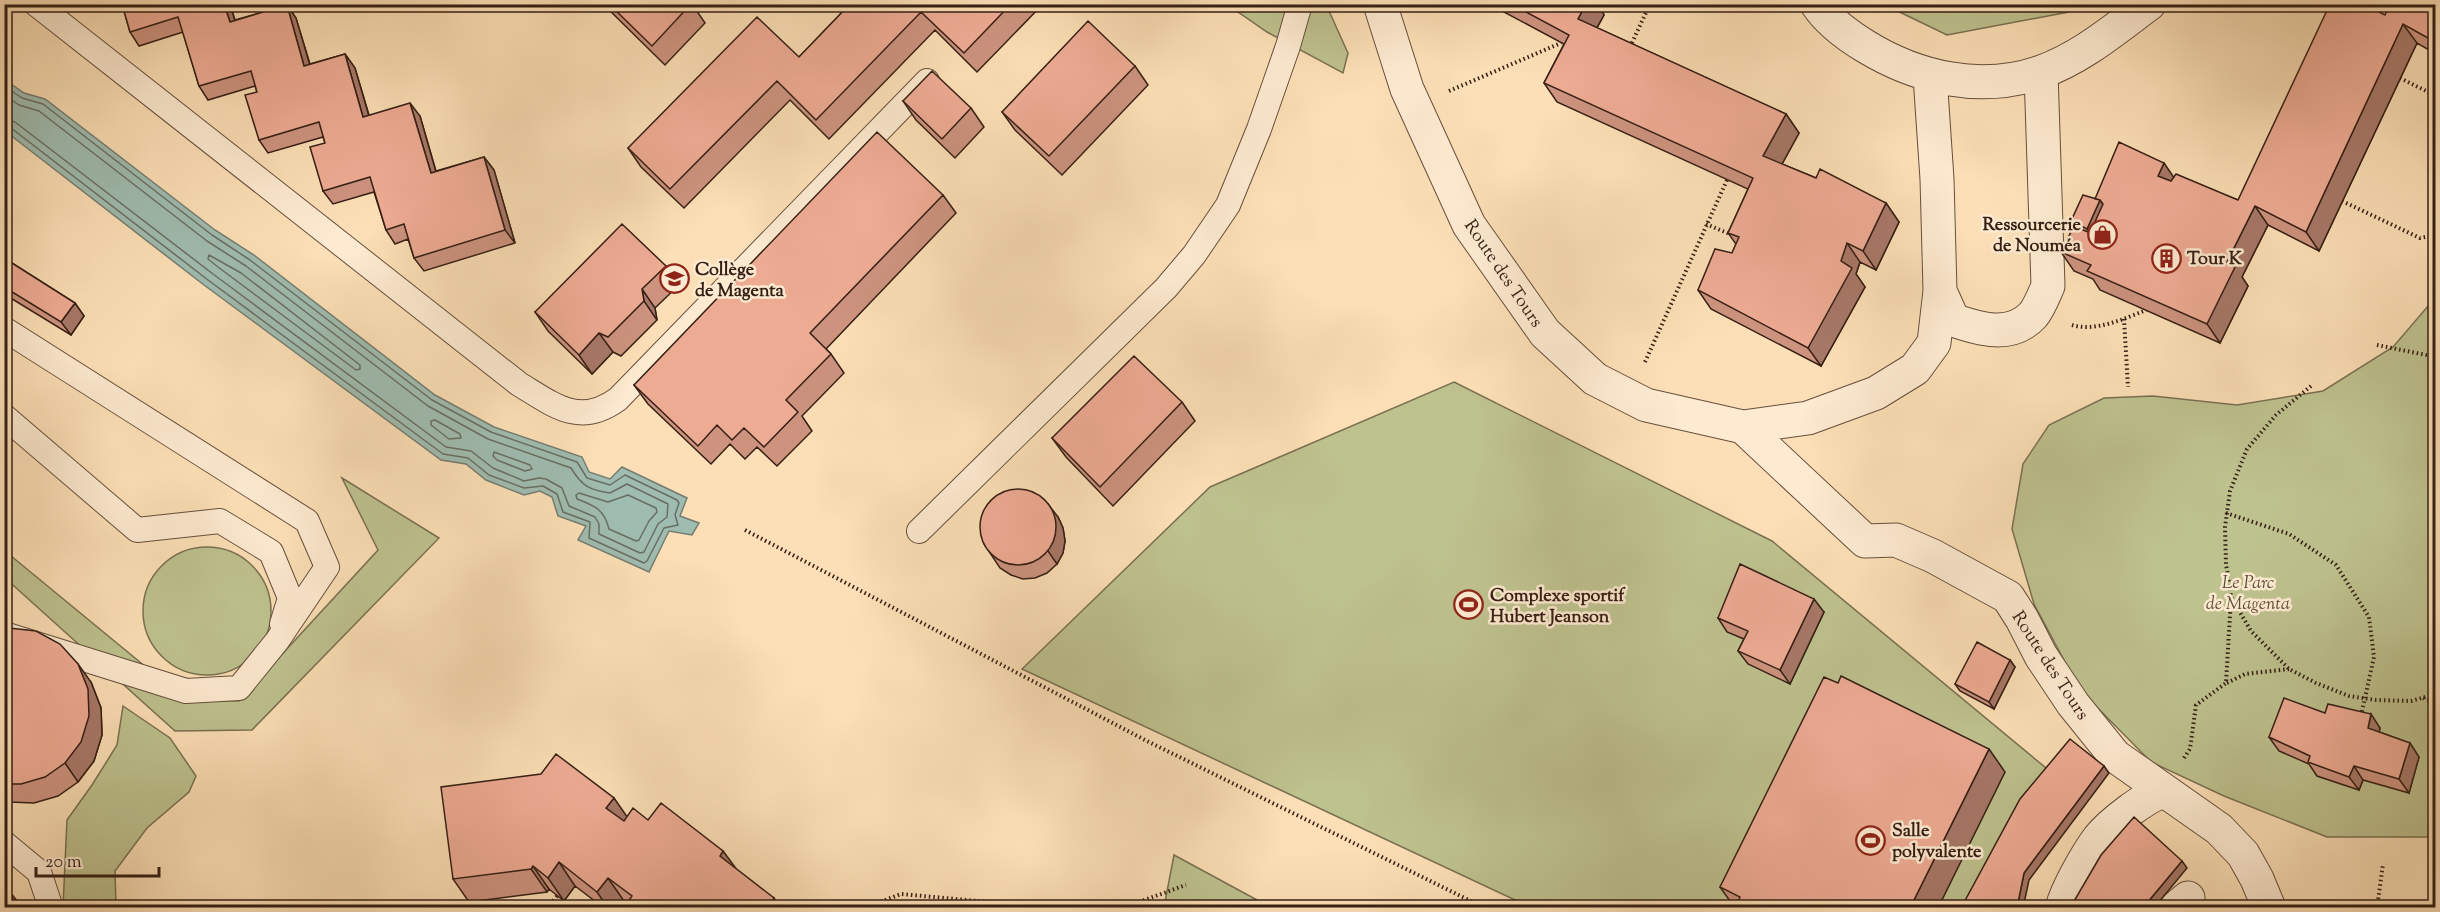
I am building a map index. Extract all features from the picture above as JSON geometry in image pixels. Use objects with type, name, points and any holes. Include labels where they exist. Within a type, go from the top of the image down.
[{"type":"street","name":"Route des Tours","points":[[1380,4],[1414,106],[1469,225],[1545,333],[1595,378],[1646,405],[1743,427],[1808,418],[1876,393],[1915,369],[1934,343],[1940,291],[1937,179],[1930,76]]},
{"type":"street","points":[[1817,4],[1837,27],[1858,42],[1904,67],[1930,76],[1988,81],[2015,79],[2041,72],[2085,51],[2150,4]]},
{"type":"street","points":[[2033,315],[2048,286],[2041,72]]},
{"type":"street","name":"Route des Tours","points":[[1940,291],[1953,320],[1981,330],[2016,328],[2033,315]]},
{"type":"street","name":"Route des Tours","points":[[1743,427],[1865,541],[1896,540],[1933,556],[2008,597],[2041,656],[2080,713],[2115,756],[2219,829],[2243,855],[2257,879],[2269,908]]},
{"type":"street","points":[[2062,908],[2065,896],[2100,837],[2148,796],[2163,791]]},
{"type":"lane","points":[[36,4],[519,384],[550,402],[583,414],[604,409],[618,399],[929,79]]},
{"type":"lane","points":[[919,531],[1166,288],[1194,255],[1228,205],[1245,168],[1288,46],[1300,4]]},
{"type":"lane","points":[[4,328],[307,521],[327,567],[277,641],[238,688],[186,691],[4,634]]},
{"type":"lane","points":[[4,416],[136,530],[220,521],[271,552],[290,598],[277,641]]},
{"type":"lane","points":[[4,843],[39,872],[51,908]]},
{"type":"path","points":[[1626,54],[1650,4]]},
{"type":"path","points":[[1414,106],[1561,43]]},
{"type":"path","points":[[2400,78],[2436,96]]},
{"type":"path","points":[[1629,396],[1727,180]]},
{"type":"path","points":[[2342,201],[2421,238],[2436,235]]},
{"type":"path","points":[[1706,224],[1736,237]]},
{"type":"path","points":[[2033,315],[2079,327],[2124,319],[2146,310]]},
{"type":"path","points":[[2124,319],[2128,387]]},
{"type":"path","points":[[2377,345],[2436,357]]},
{"type":"path","points":[[2226,683],[2231,597],[2226,564],[2226,513],[2230,491],[2247,449],[2276,415],[2311,386]]},
{"type":"path","points":[[2226,513],[2289,534],[2336,565],[2369,617],[2374,657],[2359,722]]},
{"type":"path","points":[[745,530],[1145,740],[1485,908]]},
{"type":"path","points":[[2231,597],[2251,631],[2289,669],[2316,684],[2349,696],[2366,698],[2411,701],[2436,694]]},
{"type":"path","points":[[2163,791],[2190,749],[2196,705],[2226,683],[2245,674],[2289,669]]},
{"type":"path","points":[[2423,698],[2436,702]]},
{"type":"path","points":[[2377,908],[2383,864]]},
{"type":"path","points":[[1122,908],[1186,885]]},
{"type":"path","points":[[864,908],[901,894],[1054,908]]},
{"type":"path","points":[[549,908],[558,896]]},
{"type":"green space","points":[[1228,5],[1352,5],[1329,11],[1348,53],[1343,73],[1267,32]]},
{"type":"green space","points":[[1885,5],[2080,5],[2069,12],[1947,35]]},
{"type":"green space","name":"Le Parc de Magenta","points":[[2435,298],[2435,837],[2327,837],[2224,796],[2151,762],[2080,690],[2034,604],[2012,529],[2023,464],[2049,425],[2104,398],[2153,396],[2237,405],[2323,391],[2393,347]]},
{"type":"green space","name":"Complexe sportif Hubert Jeanson","points":[[1454,382],[1772,541],[2046,768],[1970,907],[1530,907],[1022,669],[1210,487]]},
{"type":"green space","points":[[342,478],[439,538],[252,730],[175,731],[5,578],[5,551],[186,700],[239,701],[378,550]]},
{"type":"green space","points":[[207,547],[232,552],[252,566],[266,586],[271,611],[266,636],[252,656],[232,670],[207,675],[182,670],[162,656],[148,636],[143,611],[148,586],[162,566],[182,552]]},
{"type":"green space","points":[[123,706],[170,738],[196,776],[189,792],[147,828],[115,871],[116,907],[63,907],[67,820],[117,745]]},
{"type":"green space","points":[[1174,855],[1270,907],[1164,907]]},
{"type":"water","points":[[4,79],[24,93],[45,99],[215,230],[254,255],[435,395],[494,427],[582,457],[589,472],[610,479],[622,467],[687,498],[680,516],[699,523],[692,535],[669,531],[649,572],[578,540],[586,526],[558,516],[552,497],[540,491],[524,495],[486,480],[466,464],[441,460],[204,285],[5,131]]},
{"type":"building","points":[[122,4],[224,4],[230,22],[287,5],[304,66],[345,54],[363,117],[410,103],[431,173],[484,157],[505,230],[414,258],[404,224],[386,230],[370,177],[323,191],[310,147],[325,143],[319,122],[259,140],[245,95],[257,92],[251,71],[199,86],[178,17],[130,32]]},
{"type":"building","points":[[609,4],[691,4],[652,46]]},
{"type":"building","points":[[850,4],[1011,4],[964,53],[921,12],[816,120],[777,81],[670,189],[628,148],[757,17],[799,57]]},
{"type":"building","points":[[1511,4],[1586,4],[1578,19],[1786,114],[1763,156],[1816,178],[1820,169],[1886,203],[1863,251],[1847,243],[1841,261],[1852,268],[1808,348],[1698,290],[1715,249],[1732,253],[1739,237],[1728,233],[1753,178],[1544,83],[1569,35]]},
{"type":"building","points":[[2330,4],[2363,4],[2385,15],[2390,4],[2436,4],[2436,35],[2433,33],[2428,38],[2403,24],[2306,232],[2255,206],[2227,262],[2235,267],[2207,324],[2087,271],[2091,265],[2061,252],[2074,226],[2090,233],[2103,204],[2100,200],[2095,199],[2119,142],[2164,163],[2158,176],[2171,181],[2176,174],[2238,200]]},
{"type":"building","points":[[1088,21],[1135,66],[1049,156],[1002,112]]},
{"type":"building","points":[[932,71],[971,108],[942,139],[903,101]]},
{"type":"building","points":[[877,132],[943,195],[810,333],[831,354],[786,400],[798,412],[764,447],[744,428],[732,440],[717,425],[698,446],[634,385]]},
{"type":"building","points":[[2083,195],[2100,200],[2087,229],[2071,221]]},
{"type":"building","points":[[622,224],[666,266],[642,289],[644,301],[608,337],[599,333],[579,355],[535,312]]},
{"type":"building","points":[[4,258],[75,303],[61,322],[4,287]]},
{"type":"building","points":[[1134,356],[1182,402],[1100,487],[1052,438]]},
{"type":"building","points":[[1018,489],[1033,492],[1045,500],[1053,512],[1056,527],[1053,542],[1045,554],[1033,562],[1018,565],[1003,562],[991,554],[983,542],[980,527],[983,512],[991,500],[1003,492]]},
{"type":"building","points":[[1740,564],[1814,599],[1780,670],[1738,651],[1748,631],[1718,618]]},
{"type":"building","points":[[4,628],[36,631],[60,644],[78,664],[88,689],[89,716],[81,742],[65,763],[45,777],[21,784],[4,784]]},
{"type":"building","points":[[1977,642],[2010,660],[1989,702],[1955,684]]},
{"type":"building","name":"Salle polyvalente","points":[[1841,676],[1989,749],[1910,908],[1735,908],[1740,897],[1720,887],[1824,677],[1838,683]]},
{"type":"building","points":[[2284,698],[2325,713],[2328,704],[2371,714],[2368,728],[2410,743],[2399,779],[2354,766],[2349,777],[2308,762],[2310,756],[2269,737]]},
{"type":"building","points":[[2070,739],[2104,766],[2024,873],[2017,908],[1961,908],[2020,799]]},
{"type":"building","points":[[556,754],[614,798],[606,808],[624,821],[633,808],[648,820],[661,803],[723,851],[720,856],[774,898],[767,908],[624,908],[632,896],[608,878],[597,892],[559,862],[548,878],[533,866],[531,869],[453,879],[441,787],[541,774]]},
{"type":"building","points":[[2134,817],[2182,861],[2145,908],[2070,908],[2101,855]]},
{"type":"building","points":[[4,885],[14,901],[15,908],[4,908]]},
{"type":"building","points":[[2405,901],[2419,908],[2402,908]]},
{"type":"place","name":"Ressourcerie de Nouméa","points":[[2102,234]]},
{"type":"place","name":"Tour K","points":[[2166,258]]},
{"type":"place","name":"Collège de Magenta","points":[[674,279]]},
{"type":"place","name":"Complexe sportif Hubert Jeanson","points":[[1469,605]]},
{"type":"place","name":"Salle polyvalente","points":[[1871,840]]}]
